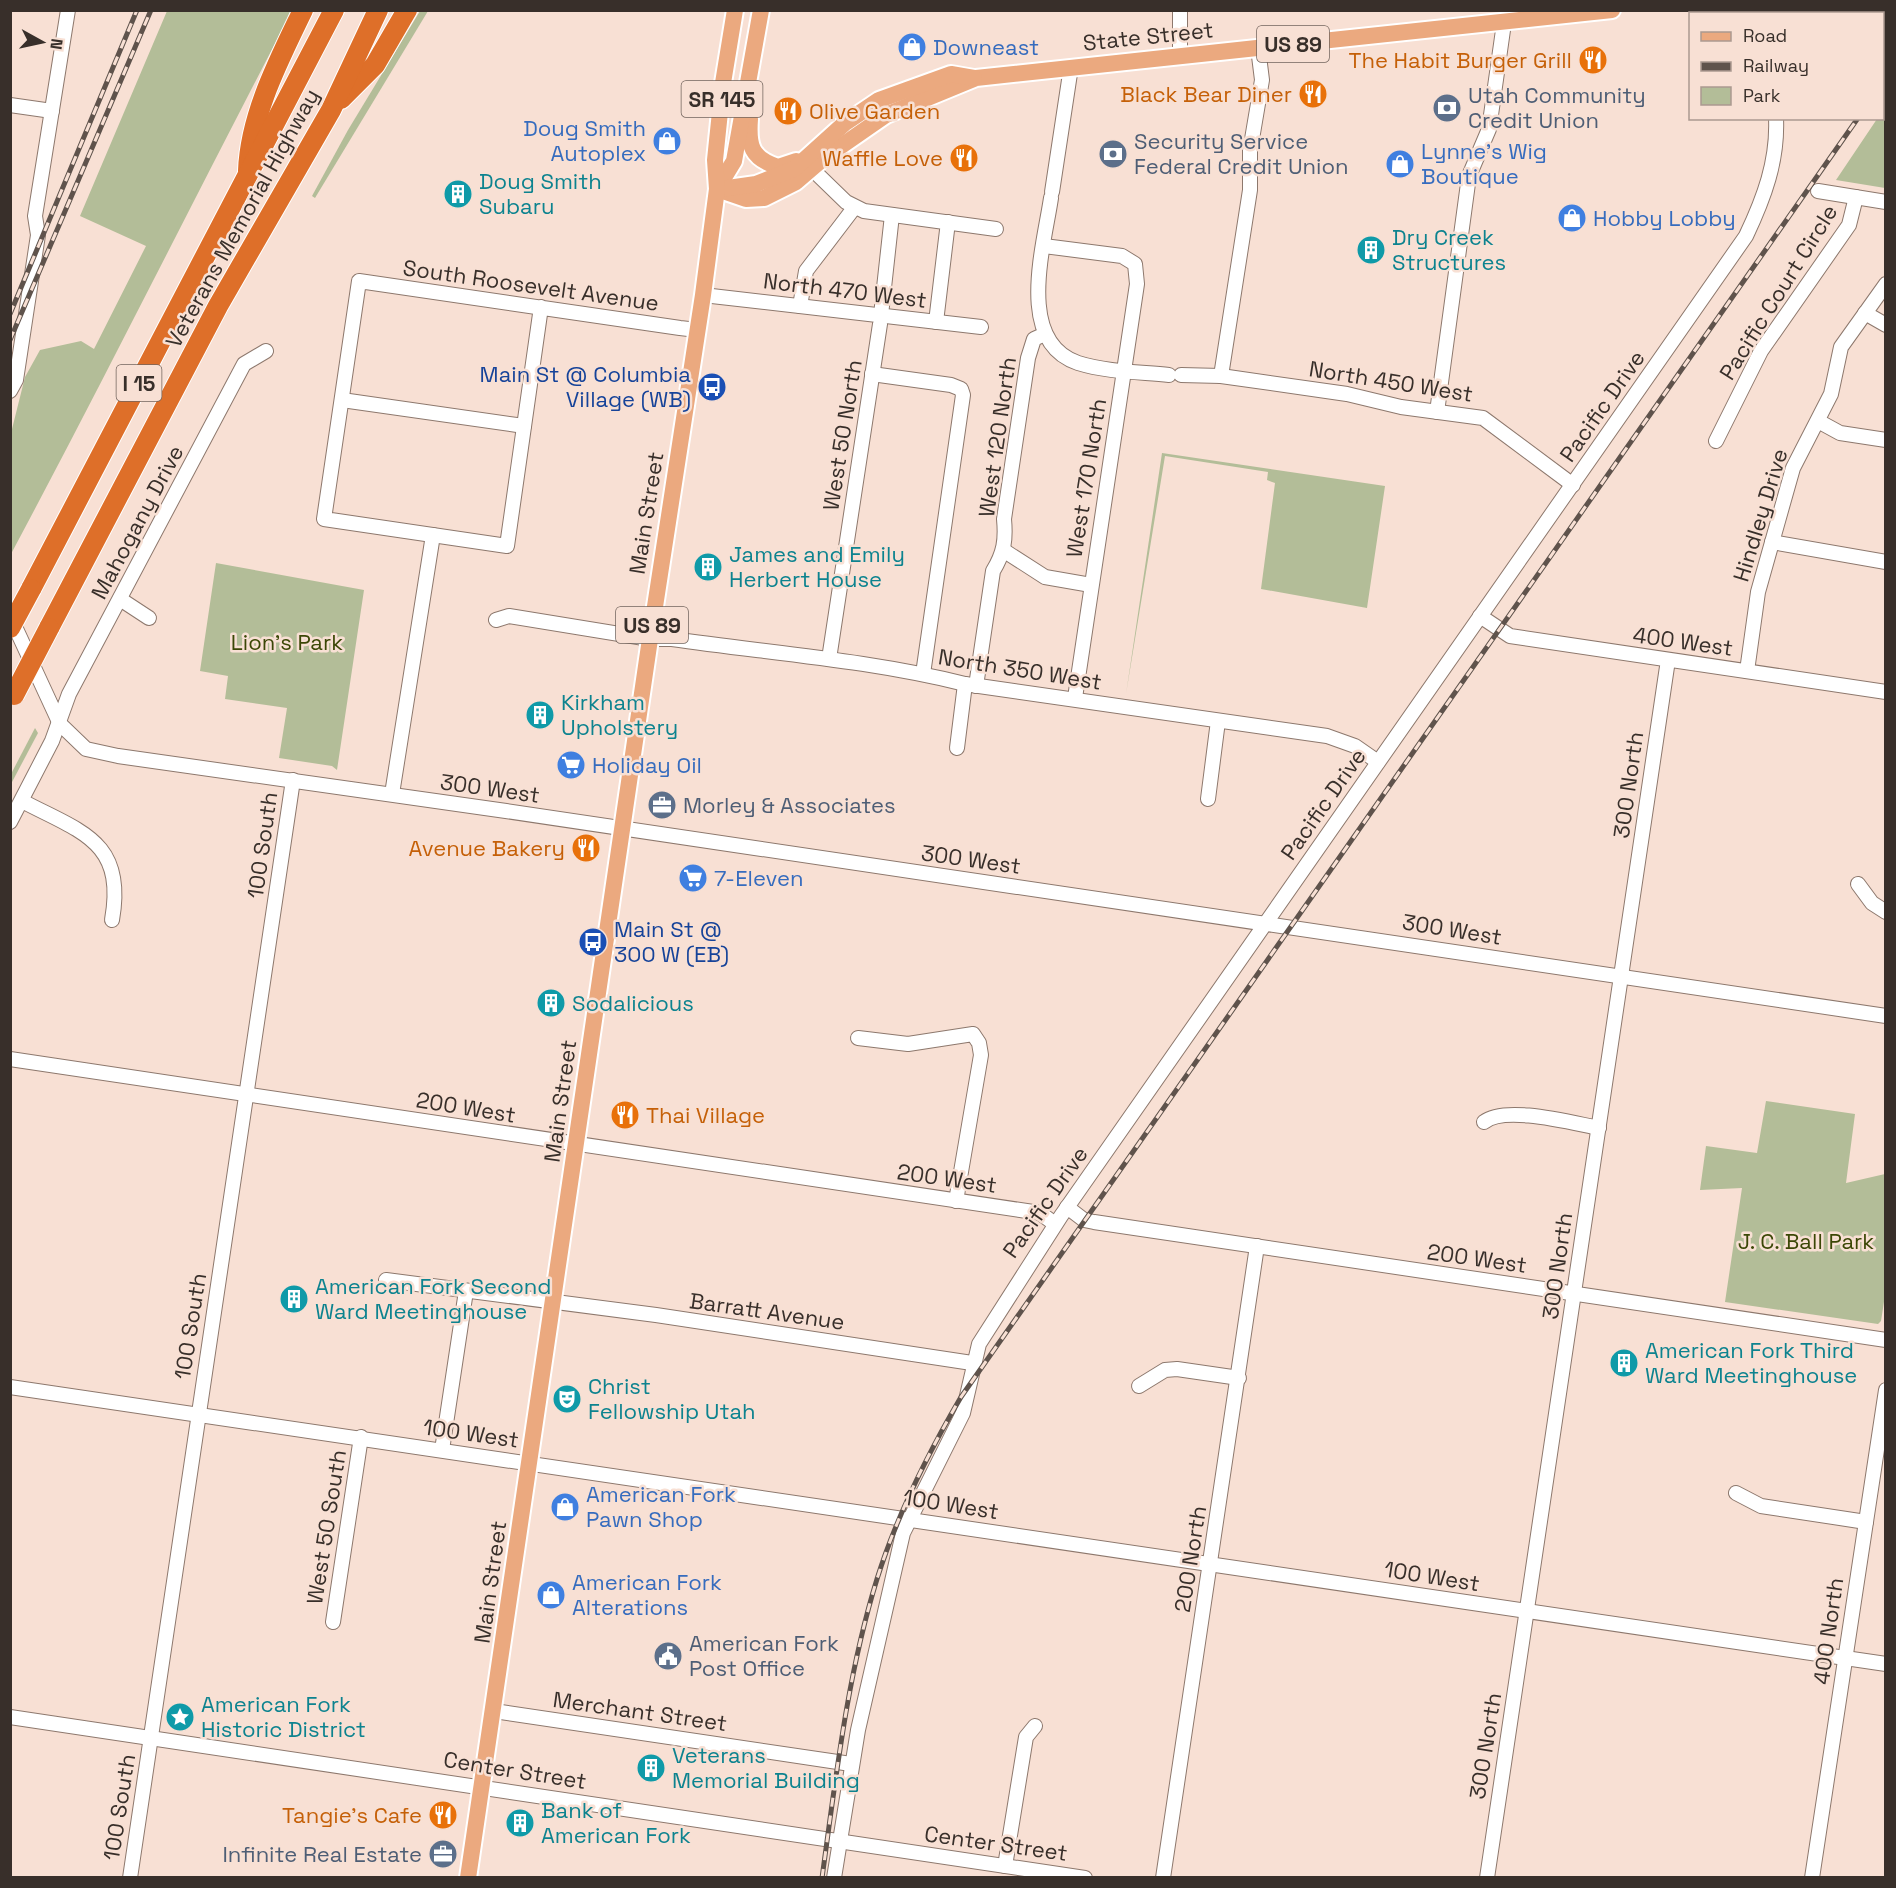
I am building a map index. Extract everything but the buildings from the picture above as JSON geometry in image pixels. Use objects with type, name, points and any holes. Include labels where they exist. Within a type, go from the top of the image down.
[{"type":"highway","points":[[248,177],[249,143],[269,87],[303,10]]},
{"type":"highway","name":"Veterans Memorial Highway","points":[[10,627],[334,10]]},
{"type":"highway","name":"Veterans Memorial Highway","points":[[12,698],[218,306],[331,110],[378,10]]},
{"type":"highway","points":[[331,110],[375,65],[407,10]]},
{"type":"main road","name":"Main Street","points":[[468,1878],[529,1462],[555,1302],[650,639],[704,295],[717,189],[715,160],[723,83],[735,10]]},
{"type":"main road","name":"Main Street","points":[[717,189],[734,161],[761,10]]},
{"type":"main road","name":"State Street","points":[[717,189],[746,199],[764,198],[796,182],[810,162],[866,107],[951,74],[976,78],[1612,10]]},
{"type":"main road","name":"State Street","points":[[751,71],[754,88],[748,136],[760,160],[778,167],[824,158],[886,115],[976,78]]},
{"type":"street","points":[[10,358],[29,233],[35,216],[68,10]]},
{"type":"street","points":[[1180,10],[1180,55]]},
{"type":"street","points":[[1437,412],[1469,176],[1488,129],[1504,23]]},
{"type":"street","points":[[1221,376],[1250,189],[1250,151],[1262,80],[1258,48]]},
{"type":"street","points":[[1045,334],[1037,308],[1071,67]]},
{"type":"street","points":[[10,105],[52,111]]},
{"type":"street","name":"Pacific Drive","points":[[834,1878],[851,1764],[897,1555],[909,1519],[963,1413],[972,1363],[986,1330],[1055,1224],[1746,236],[1771,176],[1775,152],[1776,120]]},
{"type":"street","points":[[810,162],[854,208],[996,229]]},
{"type":"street","points":[[1818,191],[1886,202]]},
{"type":"street","name":"Pacific Court Circle","points":[[1716,441],[1761,351],[1849,225],[1856,197]]},
{"type":"street","points":[[800,306],[806,271],[854,208]]},
{"type":"street","name":"West 50 North","points":[[829,659],[880,320],[892,215]]},
{"type":"street","points":[[10,391],[16,380],[38,235],[35,216]]},
{"type":"street","points":[[936,322],[948,222]]},
{"type":"street","name":"West 170 North","points":[[1044,246],[1122,256],[1135,264],[1137,285],[1075,698]]},
{"type":"street","name":"South Roosevelt Avenue","points":[[342,400],[359,281],[697,330]]},
{"type":"street","name":"Hindley Drive","points":[[1747,671],[1758,591],[1797,455],[1832,394],[1841,347],[1886,284]]},
{"type":"street","name":"North 470 West","points":[[704,295],[800,306],[880,320],[936,322],[981,327]]},
{"type":"street","points":[[524,426],[342,400],[324,519],[507,546],[541,307]]},
{"type":"street","points":[[1865,313],[1886,325]]},
{"type":"street","name":"North 450 West","points":[[1045,334],[1060,353],[1076,362],[1124,371],[1221,376],[1347,394],[1401,407],[1483,418],[1573,485]]},
{"type":"street","name":"West 120 North","points":[[957,748],[993,571],[1006,541],[1004,519],[1028,358],[1035,339],[1045,334]]},
{"type":"street","name":"Mahogany Drive","points":[[10,822],[60,724],[69,694],[244,364],[266,351]]},
{"type":"street","points":[[872,374],[951,385],[961,389],[963,400],[922,674]]},
{"type":"street","points":[[1818,421],[1840,433],[1886,440]]},
{"type":"street","points":[[392,794],[433,535]]},
{"type":"street","points":[[1772,542],[1886,562]]},
{"type":"street","points":[[1003,550],[1045,577],[1091,585]]},
{"type":"street","points":[[120,599],[149,618]]},
{"type":"street","points":[[10,616],[60,724]]},
{"type":"street","name":"North 350 West","points":[[496,620],[509,616],[650,639],[673,639],[829,659],[922,674],[970,685],[1075,698],[1327,736],[1355,746],[1378,762]]},
{"type":"street","name":"400 West","points":[[1480,616],[1510,636],[1886,692]]},
{"type":"street","name":"300 North","points":[[1486,1878],[1668,660]]},
{"type":"street","points":[[1208,799],[1218,721]]},
{"type":"street","name":"300 West","points":[[60,724],[86,749],[118,756],[392,794],[622,830],[1886,1016]]},
{"type":"street","name":"100 South","points":[[130,1878],[293,780]]},
{"type":"street","points":[[22,801],[88,837],[106,855],[116,887],[112,920]]},
{"type":"street","points":[[1858,884],[1872,903],[1886,912]]},
{"type":"street","points":[[858,1038],[908,1044],[973,1034],[979,1043],[981,1055],[956,1201]]},
{"type":"street","name":"200 West","points":[[10,1059],[1040,1213],[1055,1224]]},
{"type":"street","points":[[1484,1122],[1492,1116],[1509,1114],[1599,1128]]},
{"type":"street","name":"200 West","points":[[1067,1207],[1084,1220],[1094,1222],[1886,1340]]},
{"type":"street","name":"200 North","points":[[1163,1878],[1257,1246]]},
{"type":"street","name":"Barratt Avenue","points":[[386,1280],[555,1302],[972,1363]]},
{"type":"street","points":[[442,1450],[466,1292]]},
{"type":"street","points":[[1139,1386],[1165,1370],[1177,1369],[1239,1378]]},
{"type":"street","name":"100 West","points":[[10,1387],[361,1437],[1886,1664]]},
{"type":"street","name":"400 North","points":[[1812,1878],[1886,1390]]},
{"type":"street","name":"West 50 South","points":[[333,1622],[361,1437]]},
{"type":"street","points":[[1736,1494],[1761,1506],[1866,1522]]},
{"type":"street","name":"Merchant Street","points":[[494,1711],[851,1764]]},
{"type":"street","name":"Center Street","points":[[10,1717],[483,1786],[1011,1870],[1085,1878]]},
{"type":"street","points":[[1011,1870],[1026,1737],[1035,1726]]},
{"type":"green space","points":[[167,11],[292,11],[11,554],[11,433],[25,377],[40,350],[81,341],[94,349],[146,246],[80,216]]},
{"type":"green space","points":[[420,11],[428,11],[315,198],[312,196],[348,130]]},
{"type":"green space","points":[[1885,106],[1885,188],[1836,180],[1876,120],[1884,120]]},
{"type":"green space","points":[[1162,453],[1385,486],[1367,608],[1261,589],[1275,483],[1267,480],[1268,472],[1165,456],[1126,694]]},
{"type":"green space","name":"Lion's Park","points":[[216,563],[364,590],[337,770],[332,766],[279,758],[287,708],[225,699],[228,676],[200,671]]},
{"type":"green space","points":[[35,728],[38,733],[11,784],[11,774]]},
{"type":"green space","name":"J. C. Ball Park","points":[[1766,1101],[1855,1114],[1846,1183],[1885,1174],[1886,1289],[1881,1321],[1878,1324],[1725,1302],[1742,1188],[1700,1190],[1706,1146],[1757,1153]]},
{"type":"railway","points":[[10,314],[137,10]]},
{"type":"railway","points":[[10,340],[151,10]]},
{"type":"railway","points":[[822,1878],[850,1690],[877,1579],[914,1486],[961,1397],[1857,120]]},
{"type":"place","name":"Downeast","points":[[912,47]]},
{"type":"place","name":"The Habit Burger Grill","points":[[1593,60]]},
{"type":"place","name":"Black Bear Diner","points":[[1313,94]]},
{"type":"place","name":"Utah Community Credit Union","points":[[1447,108]]},
{"type":"place","name":"Olive Garden","points":[[788,111]]},
{"type":"place","name":"Doug Smith Autoplex","points":[[667,141]]},
{"type":"place","name":"Security Service Federal Credit Union","points":[[1113,154]]},
{"type":"place","name":"Waffle Love","points":[[964,158]]},
{"type":"place","name":"Lynne's Wig Boutique","points":[[1400,164]]},
{"type":"place","name":"Doug Smith Subaru","points":[[458,194]]},
{"type":"place","name":"Hobby Lobby","points":[[1572,218]]},
{"type":"place","name":"Dry Creek Structures","points":[[1371,250]]},
{"type":"place","name":"Main St @ Columbia Village (WB)","points":[[712,387]]},
{"type":"place","name":"James and Emily Herbert House","points":[[708,567]]},
{"type":"place","name":"Kirkham Upholstery","points":[[540,715]]},
{"type":"place","name":"Holiday Oil","points":[[571,765]]},
{"type":"place","name":"Morley & Associates","points":[[662,805]]},
{"type":"place","name":"Avenue Bakery","points":[[586,848]]},
{"type":"place","name":"7-Eleven","points":[[693,878]]},
{"type":"place","name":"Main St @ 300 W (EB)","points":[[593,942]]},
{"type":"place","name":"Sodalicious","points":[[551,1003]]},
{"type":"place","name":"Thai Village","points":[[625,1115]]},
{"type":"place","name":"American Fork Second Ward Meetinghouse","points":[[294,1299]]},
{"type":"place","name":"American Fork Third Ward Meetinghouse","points":[[1624,1363]]},
{"type":"place","name":"Christ Fellowship Utah","points":[[567,1399]]},
{"type":"place","name":"American Fork Pawn Shop","points":[[565,1507]]},
{"type":"place","name":"American Fork Alterations","points":[[551,1595]]},
{"type":"place","name":"American Fork Post Office","points":[[668,1656]]},
{"type":"place","name":"American Fork Historic District","points":[[180,1717]]},
{"type":"place","name":"Veterans Memorial Building","points":[[651,1768]]},
{"type":"place","name":"Tangie's Cafe","points":[[443,1815]]},
{"type":"place","name":"Bank of American Fork","points":[[520,1823]]},
{"type":"place","name":"Infinite Real Estate","points":[[443,1854]]}]
